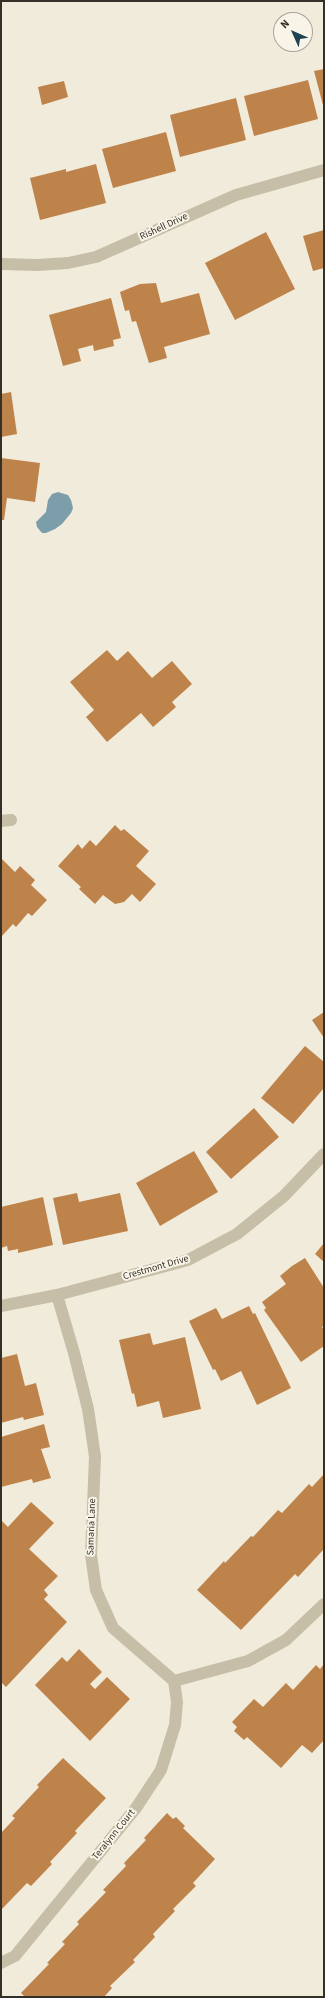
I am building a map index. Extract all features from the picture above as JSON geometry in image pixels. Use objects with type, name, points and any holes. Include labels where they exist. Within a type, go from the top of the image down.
[{"type":"street","name":"Rishell Drive","points":[[1,264],[36,265],[68,263],[96,257],[236,195],[324,170]]},
{"type":"street","name":"Crestmont Drive","points":[[1,1306],[57,1295],[188,1260],[237,1234],[284,1196],[324,1154]]},
{"type":"street","name":"Samaria Lane","points":[[57,1295],[88,1409],[95,1457],[91,1555],[96,1590],[113,1628],[174,1681]]},
{"type":"street","points":[[174,1681],[248,1661],[286,1640],[324,1604]]},
{"type":"street","name":"Teralynn Court","points":[[1,1963],[15,1956],[136,1808],[161,1770],[175,1724],[177,1702],[174,1681]]},
{"type":"water","points":[[58,492],[68,495],[73,508],[62,524],[55,529],[42,533],[37,527],[36,522],[46,512],[48,500],[52,494]]},
{"type":"building","points":[[324,69],[324,109],[314,71]]},
{"type":"building","points":[[308,80],[318,119],[254,136],[244,96]]},
{"type":"building","points":[[64,81],[68,97],[42,105],[38,87]]},
{"type":"building","points":[[236,98],[246,140],[180,157],[170,115]]},
{"type":"building","points":[[166,132],[176,171],[113,188],[102,149]]},
{"type":"building","points":[[96,164],[106,203],[40,220],[30,178],[66,169],[66,172]]},
{"type":"building","points":[[324,230],[324,268],[313,271],[303,236]]},
{"type":"building","points":[[266,232],[295,289],[235,320],[205,263]]},
{"type":"building","points":[[156,283],[161,303],[199,293],[210,334],[164,347],[167,358],[149,363],[136,321],[132,322],[129,310],[125,311],[120,292],[140,284]]},
{"type":"building","points":[[111,298],[121,338],[113,340],[114,346],[94,351],[93,345],[78,349],[81,361],[63,366],[49,315]]},
{"type":"building","points":[[11,392],[17,434],[1,437],[1,394]]},
{"type":"building","points":[[1,458],[40,463],[35,502],[7,498],[4,520],[1,520]]},
{"type":"building","points":[[107,650],[117,661],[128,651],[152,678],[172,661],[192,684],[172,702],[176,707],[153,727],[141,713],[107,742],[86,717],[94,710],[70,682]]},
{"type":"building","points":[[115,825],[121,831],[124,829],[149,851],[136,866],[156,884],[140,902],[132,894],[124,902],[115,904],[103,895],[95,904],[79,889],[81,887],[58,866],[78,844],[82,849],[90,840],[96,846]]},
{"type":"building","points":[[1,858],[15,872],[20,866],[35,880],[31,885],[47,900],[32,916],[28,913],[16,927],[13,924],[1,937]]},
{"type":"building","points":[[324,1012],[324,1038],[312,1020]]},
{"type":"building","points":[[305,1046],[324,1062],[324,1088],[293,1124],[261,1098]]},
{"type":"building","points":[[254,1108],[279,1137],[231,1179],[206,1152]]},
{"type":"building","points":[[194,1151],[218,1192],[160,1226],[136,1183]]},
{"type":"building","points":[[77,1193],[79,1202],[120,1193],[128,1231],[63,1245],[53,1198]]},
{"type":"building","points":[[43,1197],[53,1245],[18,1253],[18,1249],[8,1251],[7,1246],[1,1248],[1,1207]]},
{"type":"building","points":[[324,1243],[324,1262],[315,1254]]},
{"type":"building","points":[[305,1258],[324,1288],[324,1325],[322,1327],[324,1330],[324,1346],[301,1362],[264,1310],[266,1308],[262,1302],[286,1284],[280,1276]]},
{"type":"building","points":[[249,1306],[253,1314],[255,1313],[291,1388],[257,1405],[241,1371],[221,1381],[215,1369],[213,1370],[189,1321],[216,1308],[222,1319]]},
{"type":"building","points":[[150,1333],[153,1345],[185,1337],[201,1409],[163,1418],[159,1401],[137,1407],[134,1393],[132,1394],[119,1340]]},
{"type":"building","points":[[17,1354],[25,1386],[36,1383],[44,1415],[24,1420],[23,1417],[1,1423],[1,1358]]},
{"type":"building","points":[[44,1424],[50,1447],[41,1449],[51,1478],[33,1483],[32,1479],[1,1487],[1,1437]]},
{"type":"building","points":[[324,1474],[324,1549],[298,1577],[295,1574],[241,1630],[197,1590],[224,1561],[225,1563],[251,1536],[253,1537],[278,1510],[282,1513],[309,1484],[312,1487]]},
{"type":"building","points":[[31,1502],[54,1523],[29,1549],[58,1576],[44,1590],[48,1595],[44,1599],[67,1622],[6,1687],[1,1682],[1,1520],[8,1527]]},
{"type":"building","points":[[79,1649],[102,1672],[90,1684],[95,1689],[107,1677],[130,1699],[90,1741],[35,1685],[62,1657],[67,1662]]},
{"type":"building","points":[[324,1664],[324,1740],[312,1753],[302,1745],[281,1768],[247,1737],[244,1740],[234,1731],[237,1727],[232,1722],[254,1699],[263,1707],[286,1683],[293,1690],[316,1665],[320,1669]]},
{"type":"building","points":[[63,1758],[106,1798],[75,1831],[77,1833],[50,1862],[52,1864],[31,1886],[27,1883],[1,1910],[1,1833],[15,1818],[12,1816],[39,1787],[37,1785]]},
{"type":"building","points":[[167,1813],[173,1819],[176,1817],[185,1826],[183,1828],[215,1859],[193,1883],[196,1886],[173,1909],[175,1911],[153,1934],[155,1937],[133,1960],[135,1962],[110,1986],[112,1988],[104,1997],[25,1997],[21,1993],[49,1964],[47,1963],[65,1944],[62,1942],[79,1924],[77,1922],[106,1892],[103,1890],[126,1866],[124,1863],[146,1840],[144,1838]]}]
